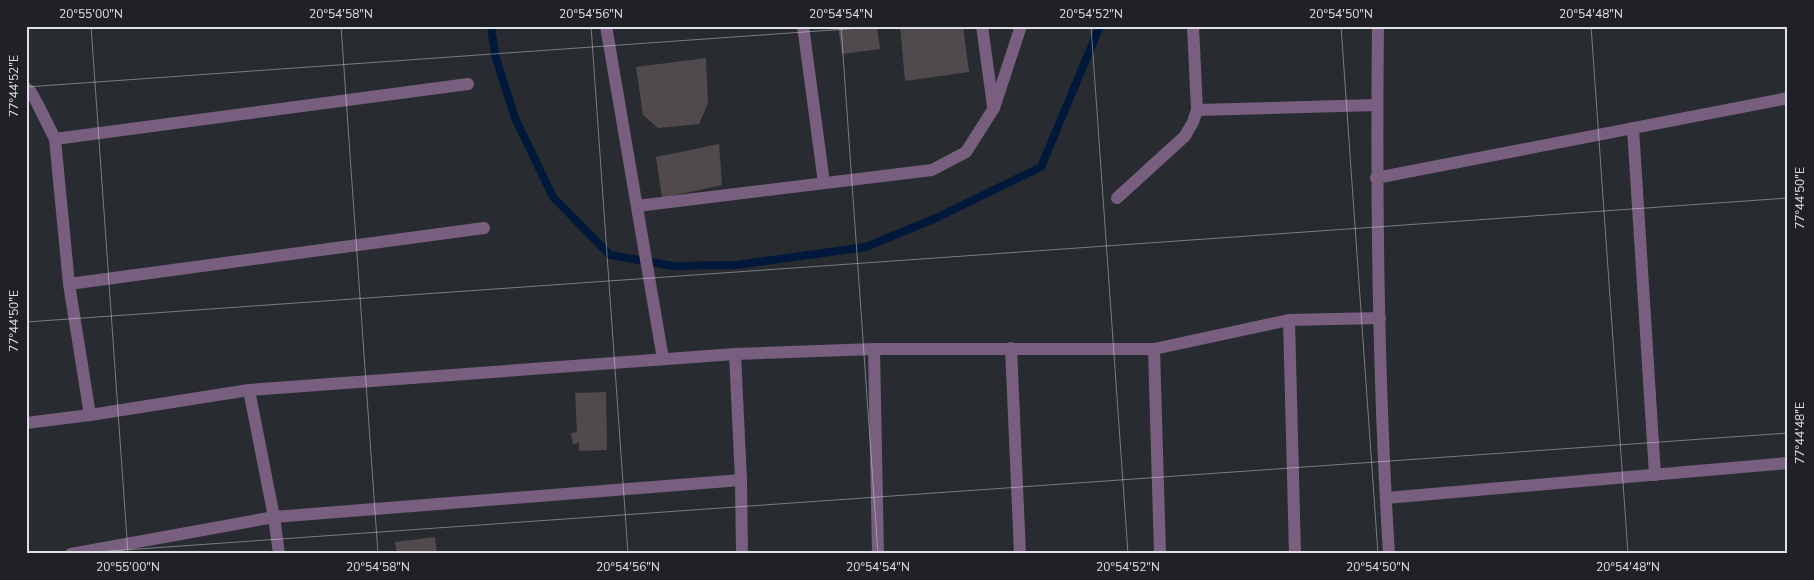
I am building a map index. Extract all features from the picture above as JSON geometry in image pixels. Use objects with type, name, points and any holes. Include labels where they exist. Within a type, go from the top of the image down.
[{"type":"street","points":[[606,26],[663,359]]},
{"type":"street","points":[[803,26],[824,183]]},
{"type":"street","points":[[982,26],[994,108]]},
{"type":"street","points":[[637,206],[932,170],[966,152],[994,108],[1021,26]]},
{"type":"street","points":[[1117,198],[1185,136],[1194,122],[1197,110],[1192,26]]},
{"type":"street","points":[[1378,26],[1376,178],[1386,498],[1390,554]]},
{"type":"street","points":[[55,139],[468,84]]},
{"type":"street","points":[[26,88],[37,103],[55,139],[69,284],[90,415]]},
{"type":"street","points":[[1376,178],[1788,98]]},
{"type":"street","points":[[1197,110],[1377,105]]},
{"type":"street","points":[[1633,128],[1655,475]]},
{"type":"street","points":[[69,284],[484,228]]},
{"type":"street","points":[[26,423],[249,390],[735,354],[874,349],[1154,349],[1289,320],[1380,318]]},
{"type":"street","points":[[1289,320],[1295,554]]},
{"type":"street","points":[[1011,348],[1020,554]]},
{"type":"street","points":[[874,349],[878,554]]},
{"type":"street","points":[[1154,349],[1160,554]]},
{"type":"street","points":[[735,354],[741,480],[742,554]]},
{"type":"street","points":[[249,390],[274,517],[279,554]]},
{"type":"street","points":[[1386,498],[1788,463]]},
{"type":"street","points":[[71,554],[274,517],[741,480]]},
{"type":"building","points":[[838,26],[877,26],[880,49],[842,54]]},
{"type":"building","points":[[900,26],[963,26],[969,72],[905,81]]},
{"type":"building","points":[[706,58],[708,103],[699,124],[658,128],[643,115],[636,67]]},
{"type":"building","points":[[719,144],[722,185],[662,198],[656,157]]},
{"type":"building","points":[[606,392],[607,450],[579,451],[579,443],[573,444],[571,433],[577,432],[575,393]]},
{"type":"building","points":[[435,537],[437,554],[397,554],[395,542]]},
{"type":"waterway","points":[[491,26],[495,55],[515,118],[553,197],[610,255],[673,266],[736,265],[866,247],[936,218],[1041,167],[1100,26]]}]
